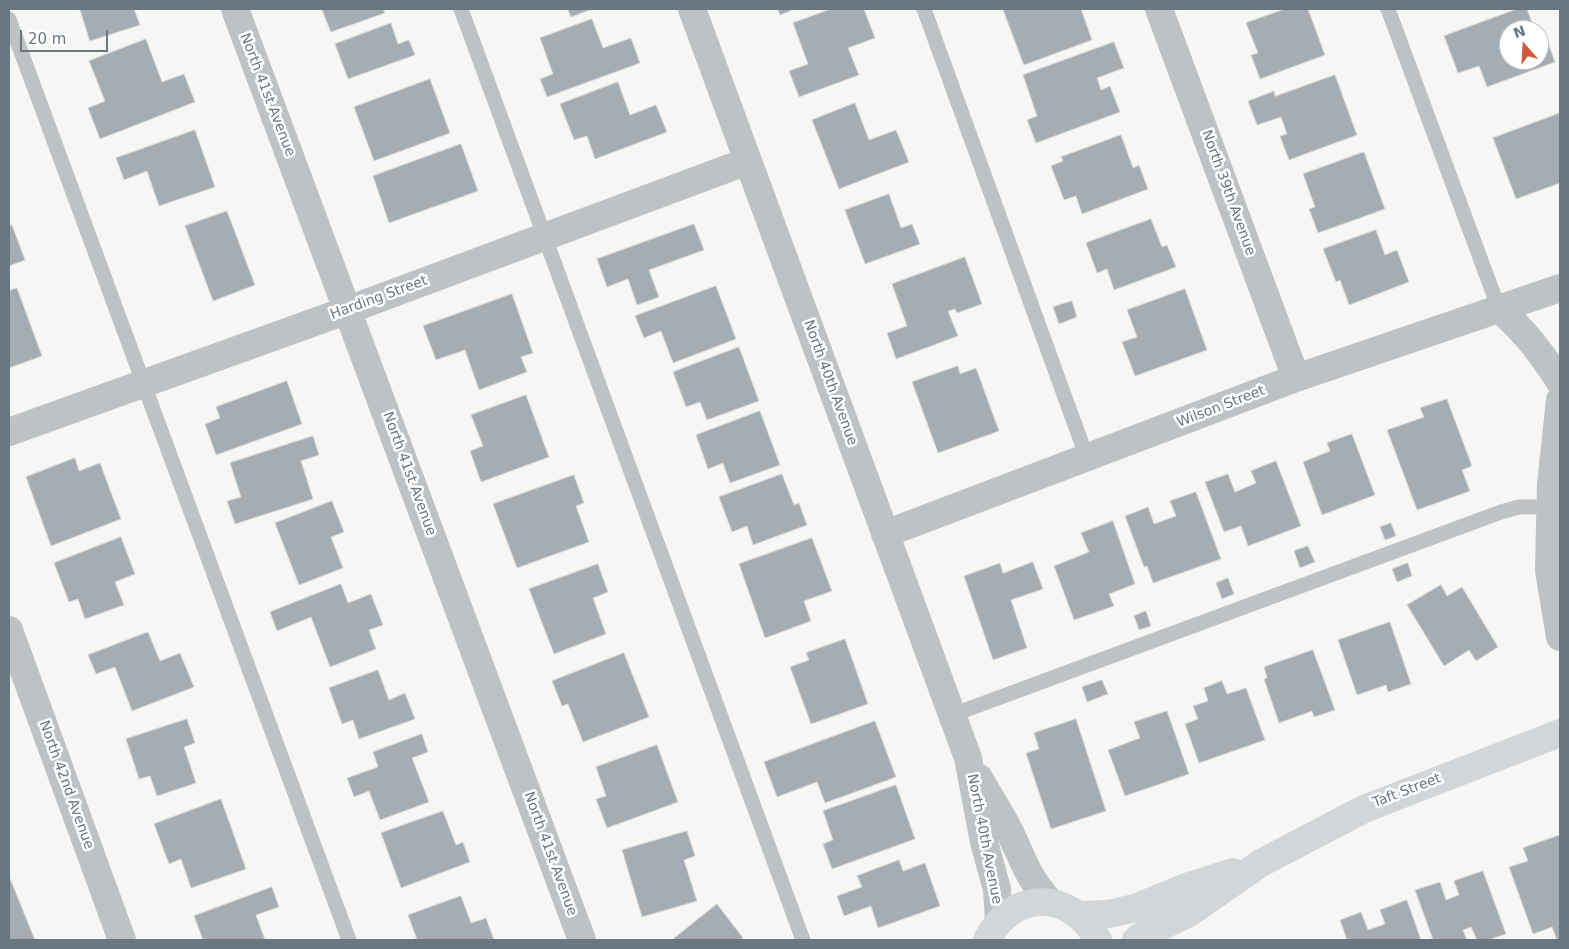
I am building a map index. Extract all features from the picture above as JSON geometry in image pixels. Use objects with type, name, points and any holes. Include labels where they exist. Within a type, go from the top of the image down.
[{"type":"street","name":"North 41st Avenue","points":[[235,9],[582,940]]},
{"type":"street","name":"North 40th Avenue","points":[[692,9],[968,758],[1010,833],[1023,865],[1035,885],[1050,902]]},
{"type":"street","name":"North 39th Avenue","points":[[1159,9],[1296,378]]},
{"type":"street","name":"Harding Street","points":[[9,432],[348,310],[748,161]]},
{"type":"street","name":"Wilson Street","points":[[885,534],[1296,378],[1560,288]]},
{"type":"street","points":[[1499,309],[1522,328],[1541,352],[1560,382]]},
{"type":"street","points":[[1560,400],[1550,507],[1550,571],[1560,637]]},
{"type":"street","name":"North 42nd Avenue","points":[[9,630],[122,940]]},
{"type":"street","name":"Taft Street","points":[[1136,940],[1189,913],[1261,863],[1364,809],[1560,733]]},
{"type":"street","name":"North 40th Avenue","points":[[968,758],[984,842],[997,889],[993,931]]},
{"type":"street","name":"Taft Street","points":[[1080,915],[1108,914],[1135,908],[1186,887],[1261,863]]},
{"type":"street","points":[[993,931],[1019,906],[1034,902],[1050,902],[1061,904],[1080,915],[1091,926],[1098,940]]},
{"type":"lane","points":[[461,9],[803,940]]},
{"type":"lane","points":[[924,9],[1087,458]]},
{"type":"lane","points":[[1388,9],[1499,309]]},
{"type":"lane","points":[[9,19],[348,940]]},
{"type":"lane","points":[[952,715],[1500,512],[1519,507],[1550,507]]},
{"type":"building","points":[[80,9],[134,9],[140,25],[90,41]]},
{"type":"building","points":[[322,9],[383,9],[385,13],[331,32]]},
{"type":"building","points":[[568,9],[592,9],[571,17]]},
{"type":"building","points":[[778,9],[795,9],[780,15]]},
{"type":"building","points":[[831,9],[864,9],[875,38],[848,48],[859,75],[799,97],[789,71],[808,64],[793,23]]},
{"type":"building","points":[[1003,9],[1081,9],[1092,40],[1024,65]]},
{"type":"building","points":[[1285,9],[1308,9],[1325,55],[1260,79],[1251,55],[1258,53],[1246,23]]},
{"type":"building","points":[[1517,9],[1527,9],[1531,20],[1499,20],[1499,70],[1533,70],[1487,87],[1479,66],[1458,73],[1444,36]]},
{"type":"building","points":[[592,19],[603,48],[631,38],[640,63],[547,97],[540,79],[553,74],[540,38]]},
{"type":"building","points":[[391,23],[398,44],[409,40],[415,55],[348,79],[335,44]]},
{"type":"building","points":[[146,39],[162,82],[184,74],[195,102],[100,139],[88,108],[105,101],[89,61]]},
{"type":"building","points":[[1114,42],[1124,68],[1097,78],[1101,90],[1110,86],[1120,112],[1036,143],[1027,120],[1037,116],[1023,75]]},
{"type":"building","points":[[1549,45],[1555,62],[1549,64]]},
{"type":"building","points":[[1335,75],[1357,135],[1289,160],[1280,136],[1287,134],[1281,117],[1257,125],[1248,101],[1274,91],[1275,96]]},
{"type":"building","points":[[430,79],[450,133],[374,161],[354,107]]},
{"type":"building","points":[[618,82],[630,115],[656,105],[667,132],[595,159],[587,136],[574,140],[560,104]]},
{"type":"building","points":[[855,103],[869,140],[896,130],[909,162],[839,189],[812,120]]},
{"type":"building","points":[[1560,113],[1560,183],[1516,199],[1493,138]]},
{"type":"building","points":[[195,130],[215,187],[159,206],[147,171],[124,180],[116,158]]},
{"type":"building","points":[[1121,135],[1133,168],[1139,165],[1148,189],[1082,214],[1076,196],[1064,200],[1051,166],[1063,161],[1061,157]]},
{"type":"building","points":[[461,144],[478,191],[389,223],[373,176]]},
{"type":"building","points":[[1364,152],[1385,209],[1318,233],[1309,209],[1315,207],[1303,174]]},
{"type":"building","points":[[889,194],[901,228],[912,224],[920,244],[865,264],[845,210]]},
{"type":"building","points":[[227,211],[255,285],[213,301],[185,226]]},
{"type":"building","points":[[1151,219],[1162,247],[1167,245],[1176,267],[1114,290],[1107,269],[1097,273],[1086,243]]},
{"type":"building","points":[[694,224],[704,250],[649,270],[659,297],[637,305],[628,279],[607,287],[597,259]]},
{"type":"building","points":[[12,225],[25,260],[9,266],[9,226]]},
{"type":"building","points":[[1376,230],[1385,255],[1397,250],[1409,282],[1349,305],[1340,280],[1336,282],[1323,249]]},
{"type":"building","points":[[965,257],[982,304],[957,313],[955,309],[948,311],[958,336],[896,359],[887,333],[907,326],[892,284]]},
{"type":"building","points":[[716,286],[736,339],[673,363],[661,331],[644,338],[635,316]]},
{"type":"building","points":[[17,288],[42,356],[9,368],[9,291]]},
{"type":"building","points":[[1185,289],[1207,350],[1135,376],[1122,342],[1137,337],[1127,310]]},
{"type":"building","points":[[512,294],[533,353],[521,357],[527,372],[479,390],[465,350],[436,360],[423,326]]},
{"type":"building","points":[[1072,301],[1077,317],[1059,324],[1053,307]]},
{"type":"building","points":[[739,347],[759,401],[707,420],[700,402],[686,407],[673,372]]},
{"type":"building","points":[[958,366],[960,374],[976,368],[999,431],[938,453],[912,382]]},
{"type":"building","points":[[287,381],[302,424],[216,455],[205,424],[220,418],[216,407]]},
{"type":"building","points":[[526,395],[549,457],[481,482],[470,451],[483,446],[471,415]]},
{"type":"building","points":[[1447,399],[1472,466],[1462,470],[1470,491],[1417,510],[1387,430],[1424,417],[1420,408]]},
{"type":"building","points":[[760,411],[780,465],[730,483],[723,463],[708,469],[696,435]]},
{"type":"building","points":[[1352,434],[1375,495],[1322,515],[1303,462],[1330,451],[1327,443]]},
{"type":"building","points":[[313,436],[319,455],[301,461],[313,499],[235,524],[227,501],[241,497],[230,463]]},
{"type":"building","points":[[75,458],[79,471],[100,463],[121,519],[51,546],[26,477]]},
{"type":"building","points":[[1276,461],[1301,526],[1248,546],[1241,526],[1224,532],[1205,482],[1228,474],[1235,492],[1256,483],[1251,471]]},
{"type":"building","points":[[782,474],[794,505],[799,503],[807,525],[753,545],[747,526],[732,532],[719,497]]},
{"type":"building","points":[[574,475],[584,503],[576,506],[589,542],[517,568],[493,504]]},
{"type":"building","points":[[1196,492],[1221,559],[1153,583],[1147,566],[1144,567],[1125,516],[1148,507],[1154,524],[1176,516],[1170,501]]},
{"type":"building","points":[[332,501],[344,532],[331,537],[343,568],[299,585],[275,523]]},
{"type":"building","points":[[1113,521],[1135,584],[1109,594],[1114,606],[1074,620],[1054,566],[1089,552],[1081,533]]},
{"type":"building","points":[[1391,523],[1396,536],[1385,540],[1380,527]]},
{"type":"building","points":[[121,537],[135,574],[115,582],[124,605],[85,619],[78,599],[69,602],[54,563]]},
{"type":"building","points":[[812,538],[832,591],[804,601],[811,621],[765,638],[739,564]]},
{"type":"building","points":[[1308,546],[1315,562],[1300,568],[1294,551]]},
{"type":"building","points":[[1033,562],[1043,589],[1011,600],[1027,648],[993,660],[964,576],[1000,563],[1003,573]]},
{"type":"building","points":[[1408,563],[1412,576],[1397,582],[1392,569]]},
{"type":"building","points":[[598,564],[608,592],[593,598],[606,634],[554,654],[529,589]]},
{"type":"building","points":[[1228,578],[1234,594],[1222,599],[1216,583]]},
{"type":"building","points":[[341,584],[348,603],[371,594],[383,625],[369,630],[376,649],[330,667],[311,617],[277,631],[270,612]]},
{"type":"building","points":[[1441,585],[1447,596],[1462,587],[1498,647],[1476,661],[1469,650],[1444,666],[1407,605]]},
{"type":"building","points":[[1146,611],[1151,626],[1139,630],[1134,616]]},
{"type":"building","points":[[1390,622],[1411,684],[1388,692],[1386,685],[1357,695],[1338,640]]},
{"type":"building","points":[[148,632],[160,661],[180,653],[194,687],[132,711],[115,667],[96,674],[88,655]]},
{"type":"building","points":[[845,639],[868,704],[811,724],[790,667],[809,660],[806,653]]},
{"type":"building","points":[[1313,650],[1335,710],[1314,717],[1312,711],[1279,723],[1264,679],[1267,678],[1264,667]]},
{"type":"building","points":[[624,653],[649,717],[583,742],[568,704],[562,706],[552,681]]},
{"type":"building","points":[[378,670],[389,700],[405,693],[415,719],[359,739],[353,720],[342,724],[329,688]]},
{"type":"building","points":[[1102,680],[1108,694],[1087,702],[1082,687]]},
{"type":"building","points":[[1222,681],[1227,694],[1246,688],[1265,740],[1199,763],[1185,724],[1198,719],[1193,706],[1208,701],[1204,688]]},
{"type":"building","points":[[1167,711],[1189,774],[1125,796],[1108,750],[1140,738],[1134,722]]},
{"type":"building","points":[[187,719],[195,743],[184,747],[196,783],[157,796],[150,776],[139,779],[126,739]]},
{"type":"building","points":[[1076,719],[1106,811],[1051,829],[1026,753],[1039,749],[1034,733]]},
{"type":"building","points":[[875,721],[896,777],[825,803],[817,782],[777,797],[764,762]]},
{"type":"building","points":[[422,734],[428,752],[412,758],[429,802],[380,820],[369,791],[354,797],[347,778],[378,767],[373,752]]},
{"type":"building","points":[[657,745],[678,802],[607,828],[596,799],[606,796],[596,767]]},
{"type":"building","points":[[896,785],[915,839],[832,869],[823,844],[833,840],[823,811]]},
{"type":"building","points":[[221,799],[246,869],[191,888],[181,859],[169,864],[154,824]]},
{"type":"building","points":[[443,811],[456,845],[463,842],[470,862],[401,888],[381,833]]},
{"type":"building","points":[[687,831],[695,856],[684,860],[697,901],[642,917],[622,850]]},
{"type":"building","points":[[1560,835],[1560,940],[1557,940],[1552,927],[1533,934],[1509,867],[1528,861],[1523,848]]},
{"type":"building","points":[[899,860],[903,871],[925,863],[940,906],[878,928],[871,906],[844,916],[837,896],[862,887],[857,876]]},
{"type":"building","points":[[1483,871],[1506,934],[1488,940],[1477,940],[1471,927],[1463,930],[1467,940],[1433,940],[1415,890],[1440,882],[1446,900],[1459,895],[1454,881]]},
{"type":"building","points":[[9,876],[35,940],[9,940]]},
{"type":"building","points":[[272,887],[279,907],[256,915],[265,940],[203,940],[194,916]]},
{"type":"building","points":[[461,896],[471,923],[486,918],[494,940],[417,940],[408,915]]},
{"type":"building","points":[[1407,900],[1421,940],[1347,940],[1340,920],[1361,912],[1368,930],[1385,924],[1380,910]]},
{"type":"building","points":[[717,904],[743,938],[740,940],[672,940]]}]
